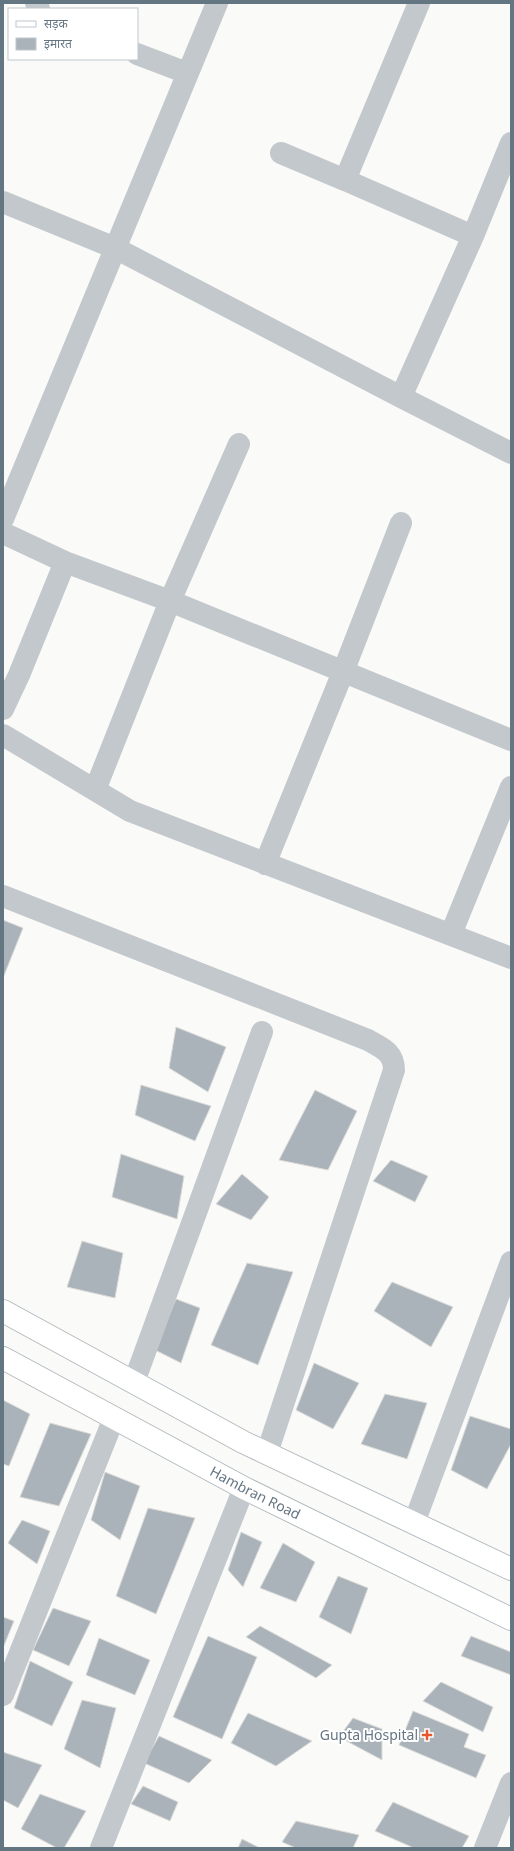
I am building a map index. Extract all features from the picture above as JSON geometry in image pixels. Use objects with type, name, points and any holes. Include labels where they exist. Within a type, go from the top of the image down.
[{"type":"main road","points":[[3,1311],[243,1442],[511,1569]]},
{"type":"main road","name":"Hambran Road","points":[[3,1358],[244,1488],[511,1619]]},
{"type":"street","points":[[3,519],[217,3]]},
{"type":"street","points":[[345,180],[418,3]]},
{"type":"street","points":[[138,54],[187,73]]},
{"type":"street","points":[[401,397],[473,236],[511,143]]},
{"type":"street","points":[[281,153],[473,236]]},
{"type":"street","points":[[3,202],[115,248],[511,453]]},
{"type":"street","points":[[95,790],[170,601],[239,444]]},
{"type":"street","points":[[265,864],[343,672],[401,523]]},
{"type":"street","points":[[3,533],[65,562],[170,601],[511,740]]},
{"type":"street","points":[[3,709],[20,675],[65,562]]},
{"type":"street","points":[[3,735],[130,811],[511,958]]},
{"type":"street","points":[[450,934],[511,787]]},
{"type":"street","points":[[3,896],[368,1040],[390,1055],[394,1062],[394,1070],[267,1453]]},
{"type":"street","points":[[134,1382],[262,1032]]},
{"type":"street","points":[[414,1523],[511,1262]]},
{"type":"street","points":[[3,1694],[114,1418]]},
{"type":"street","points":[[101,1848],[244,1488]]},
{"type":"street","points":[[486,1848],[511,1783]]},
{"type":"building","points":[[3,920],[23,928],[3,978]]},
{"type":"building","points":[[176,1027],[226,1047],[208,1092],[169,1068]]},
{"type":"building","points":[[141,1085],[211,1106],[195,1141],[135,1115]]},
{"type":"building","points":[[315,1090],[357,1111],[328,1170],[279,1160]]},
{"type":"building","points":[[121,1154],[184,1176],[177,1219],[112,1197]]},
{"type":"building","points":[[391,1160],[428,1176],[415,1202],[373,1181]]},
{"type":"building","points":[[242,1174],[269,1197],[251,1220],[216,1204]]},
{"type":"building","points":[[82,1241],[123,1253],[115,1298],[67,1287]]},
{"type":"building","points":[[247,1263],[293,1272],[258,1365],[211,1345]]},
{"type":"building","points":[[392,1282],[453,1307],[431,1347],[374,1311]]},
{"type":"building","points":[[176,1299],[200,1308],[181,1363],[153,1349],[155,1349]]},
{"type":"building","points":[[314,1363],[359,1383],[333,1429],[296,1410]]},
{"type":"building","points":[[385,1394],[427,1403],[407,1459],[361,1444]]},
{"type":"building","points":[[3,1400],[30,1414],[9,1466],[3,1464]]},
{"type":"building","points":[[470,1416],[511,1429],[511,1444],[487,1489],[451,1470]]},
{"type":"building","points":[[50,1423],[91,1434],[59,1506],[20,1497]]},
{"type":"building","points":[[105,1472],[140,1486],[120,1540],[91,1520]]},
{"type":"building","points":[[148,1508],[195,1518],[156,1614],[116,1596]]},
{"type":"building","points":[[22,1520],[50,1531],[37,1564],[8,1543]]},
{"type":"building","points":[[241,1532],[262,1542],[243,1587],[228,1570]]},
{"type":"building","points":[[283,1543],[315,1562],[296,1602],[260,1588]]},
{"type":"building","points":[[338,1576],[368,1588],[351,1634],[319,1617]]},
{"type":"building","points":[[53,1608],[91,1621],[69,1666],[33,1650]]},
{"type":"building","points":[[3,1617],[14,1621],[3,1648]]},
{"type":"building","points":[[260,1626],[332,1665],[316,1678],[246,1637]]},
{"type":"building","points":[[208,1636],[257,1657],[222,1739],[173,1717]]},
{"type":"building","points":[[471,1636],[511,1652],[511,1675],[461,1656]]},
{"type":"building","points":[[99,1638],[150,1660],[135,1695],[86,1675]]},
{"type":"building","points":[[30,1661],[73,1682],[52,1726],[14,1708]]},
{"type":"building","points":[[441,1682],[493,1707],[483,1732],[423,1701]]},
{"type":"building","points":[[82,1700],[116,1708],[100,1768],[64,1749]]},
{"type":"building","points":[[413,1711],[469,1734],[464,1747],[486,1755],[476,1778],[399,1745]]},
{"type":"building","points":[[248,1713],[312,1741],[276,1766],[231,1743]]},
{"type":"building","points":[[353,1718],[382,1729],[382,1760],[339,1737]]},
{"type":"building","points":[[159,1736],[212,1760],[189,1783],[144,1763]]},
{"type":"building","points":[[3,1752],[42,1765],[18,1808],[3,1800]]},
{"type":"building","points":[[143,1786],[178,1802],[170,1821],[131,1804]]},
{"type":"building","points":[[40,1794],[86,1811],[64,1848],[57,1848],[21,1829]]},
{"type":"building","points":[[393,1802],[469,1836],[462,1848],[414,1848],[375,1831]]},
{"type":"building","points":[[296,1821],[359,1835],[353,1848],[296,1848],[282,1842]]},
{"type":"building","points":[[242,1839],[260,1848],[238,1848]]},
{"type":"place","name":"Gupta Hospital","points":[[427,1735]]}]
